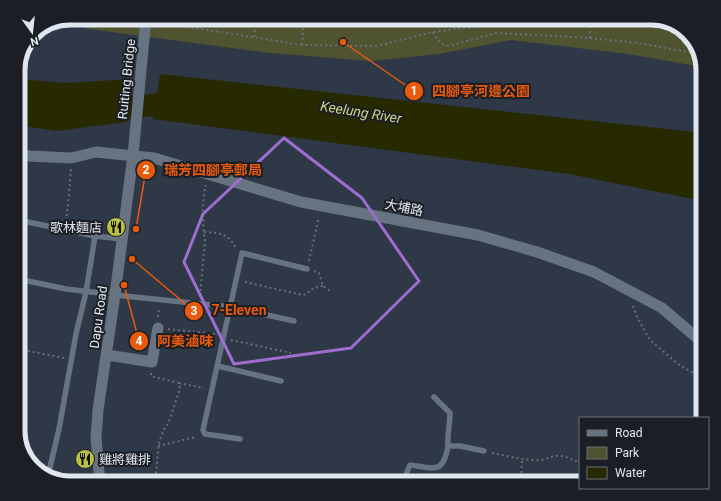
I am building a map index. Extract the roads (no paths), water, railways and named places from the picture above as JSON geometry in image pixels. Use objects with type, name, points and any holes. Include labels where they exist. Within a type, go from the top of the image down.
[{"type":"street","name":"Ruiting Bridge","points":[[134,142],[149,25]]},
{"type":"street","name":"Dapu Road","points":[[99,476],[96,438],[98,410],[115,295],[134,142]]},
{"type":"street","points":[[25,155],[71,158],[96,152],[133,155]]},
{"type":"street","name":"大埔路","points":[[133,155],[154,158],[208,173],[301,202],[478,235],[537,252],[594,272],[662,308],[696,337]]},
{"type":"street","points":[[106,355],[152,362],[158,328]]},
{"type":"lane","points":[[25,221],[95,236],[122,239]]},
{"type":"lane","points":[[49,471],[76,334],[86,292],[95,236]]},
{"type":"lane","points":[[240,439],[205,434],[203,430],[242,254],[307,268]]},
{"type":"lane","points":[[25,281],[66,290],[100,293]]},
{"type":"lane","points":[[115,295],[231,307],[294,321]]},
{"type":"lane","points":[[218,366],[281,381]]},
{"type":"lane","points":[[405,476],[410,465],[437,468],[442,465],[446,458],[450,413],[434,397]]},
{"type":"lane","points":[[448,446],[460,446],[484,451]]},
{"type":"water","points":[[160,74],[696,132],[696,200],[569,174],[153,119]]},
{"type":"water","points":[[130,79],[127,122],[56,131],[25,126],[25,80],[67,83]]},
{"type":"waterway","name":"Keelung River","points":[[99,111],[186,101]]},
{"type":"tunnel","points":[[100,293],[115,295]]},
{"type":"place","name":"四腳亭河邊公園","points":[[343,42]]},
{"type":"place","name":"歌林麵店","points":[[116,227]]},
{"type":"place","name":"瑞芳四腳亭郵局","points":[[136,229]]},
{"type":"place","name":"7-Eleven","points":[[132,259]]},
{"type":"place","name":"阿美滷味","points":[[124,285]]},
{"type":"place","name":"雞將雞排","points":[[85,459]]}]
